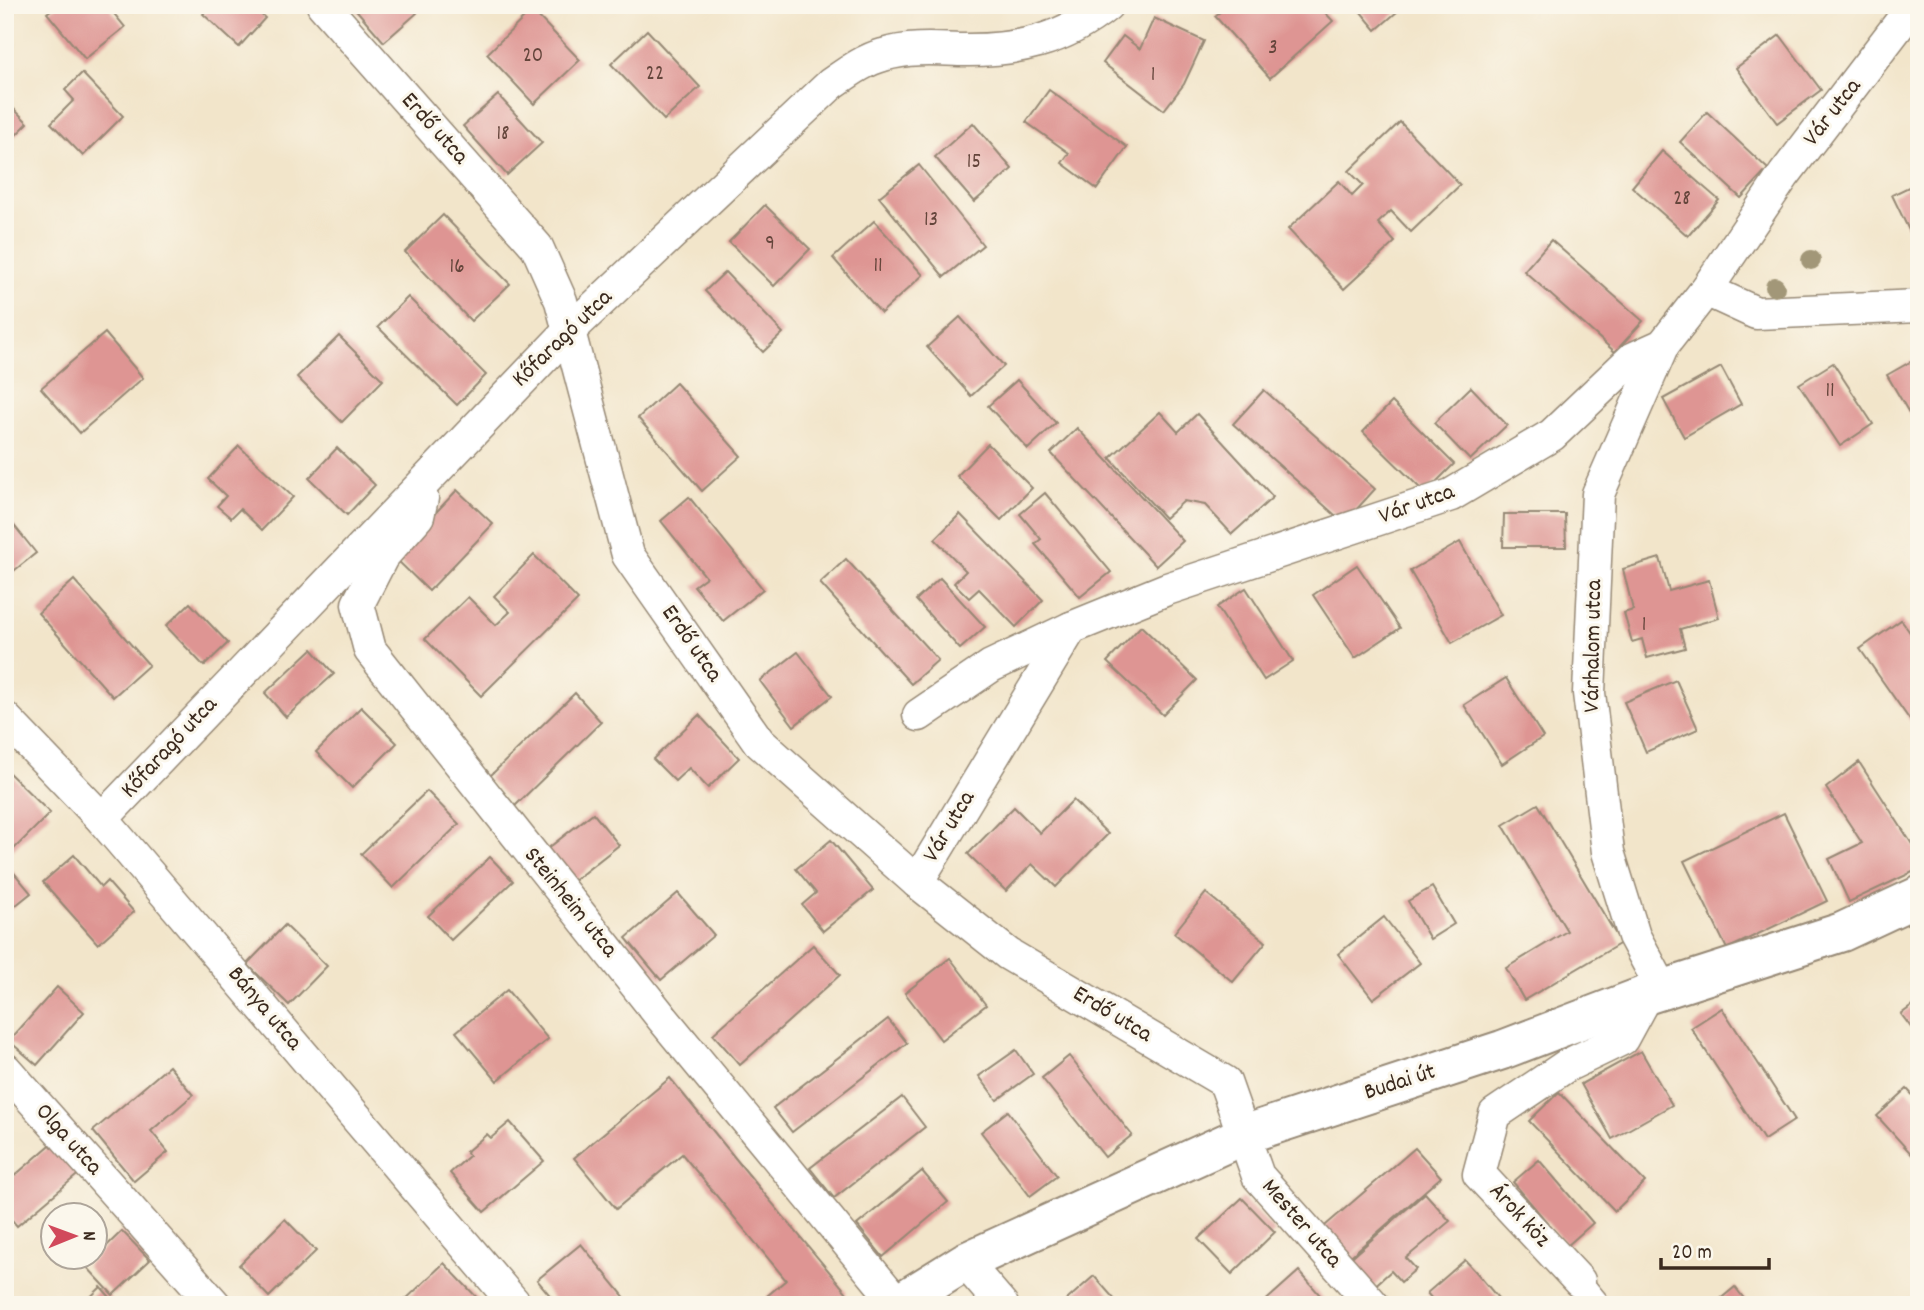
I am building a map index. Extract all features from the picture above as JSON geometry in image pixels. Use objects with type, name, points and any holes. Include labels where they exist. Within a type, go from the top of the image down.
[{"type":"street","name":"Erdő utca","points":[[323,5],[531,237],[552,275],[570,330],[628,555],[759,742],[917,882],[1008,954],[1225,1082],[1246,1134]]},
{"type":"street","name":"Kőfaragó utca","points":[[102,819],[570,330],[831,84],[865,62],[885,54],[911,50],[997,49],[1033,44],[1082,24],[1107,5]]},
{"type":"street","name":"Vár utca","points":[[919,715],[991,666],[1071,628],[1167,589],[1451,495],[1552,435],[1632,359],[1663,345],[1706,290],[1784,175],[1914,5]]},
{"type":"street","points":[[1706,290],[1756,313],[1919,306]]},
{"type":"street","name":"Várhalom utca","points":[[1655,992],[1608,852],[1589,693],[1598,494],[1663,345]]},
{"type":"street","name":"Steinheim utca","points":[[427,477],[418,516],[382,557],[358,604],[370,650],[663,1018],[897,1304]]},
{"type":"street","name":"Vár utca","points":[[917,882],[1071,628]]},
{"type":"street","name":"Bánya utca","points":[[5,718],[102,819],[516,1305]]},
{"type":"street","name":"Budai út","points":[[897,1304],[965,1262],[1246,1134],[1502,1050],[1655,992],[1842,932],[1919,896]]},
{"type":"street","name":"Árok köz","points":[[1599,1305],[1579,1280],[1479,1174],[1495,1114],[1566,1066],[1622,1039],[1655,992]]},
{"type":"street","name":"Olga utca","points":[[5,1069],[215,1305]]},
{"type":"street","name":"Mester utca","points":[[1246,1134],[1258,1176],[1373,1305]]},
{"type":"street","points":[[965,1262],[1002,1305]]},
{"type":"building","points":[[57,5],[107,5],[125,27],[85,59],[47,13]]},
{"type":"building","points":[[211,5],[250,5],[265,18],[239,47],[203,14]]},
{"type":"building","points":[[352,5],[410,5],[417,13],[384,42]]},
{"type":"building","points":[[1228,5],[1318,5],[1333,21],[1270,78],[1215,16]]},
{"type":"building","points":[[1355,5],[1405,5],[1376,30]]},
{"type":"building","points":[[532,10],[580,60],[534,104],[487,54]]},
{"type":"building","points":[[1154,18],[1204,41],[1184,84],[1164,110],[1103,63],[1123,36],[1140,49]]},
{"type":"building","points":[[647,30],[700,87],[664,120],[611,64]]},
{"type":"building","points":[[1780,35],[1821,90],[1777,123],[1736,68]]},
{"type":"building","points":[[82,73],[123,116],[83,156],[51,123],[74,100],[65,90]]},
{"type":"building","points":[[1049,90],[1127,147],[1097,189],[1062,163],[1069,153],[1026,122]]},
{"type":"building","points":[[498,95],[542,143],[507,175],[463,126]]},
{"type":"building","points":[[5,100],[28,123],[10,141],[5,137]]},
{"type":"building","points":[[1707,112],[1768,169],[1741,198],[1680,142]]},
{"type":"building","points":[[1400,122],[1460,185],[1411,232],[1391,211],[1378,223],[1395,242],[1344,289],[1288,229],[1339,181],[1352,196],[1363,185],[1349,171]]},
{"type":"building","points":[[973,123],[1012,169],[974,202],[935,157]]},
{"type":"building","points":[[1662,151],[1719,200],[1688,236],[1632,187]]},
{"type":"building","points":[[919,165],[983,245],[944,277],[879,197]]},
{"type":"building","points":[[1919,182],[1919,251],[1892,195]]},
{"type":"building","points":[[765,205],[810,249],[774,286],[729,242]]},
{"type":"building","points":[[443,215],[510,284],[471,321],[405,252]]},
{"type":"building","points":[[874,221],[923,275],[881,313],[833,258]]},
{"type":"building","points":[[1551,240],[1643,321],[1615,352],[1524,271]]},
{"type":"building","points":[[725,272],[783,333],[763,352],[705,291]]},
{"type":"building","points":[[408,297],[486,375],[457,405],[378,327]]},
{"type":"building","points":[[960,317],[1004,366],[971,396],[927,347]]},
{"type":"building","points":[[105,333],[143,378],[80,433],[41,388]]},
{"type":"building","points":[[339,336],[383,380],[342,422],[297,377]]},
{"type":"building","points":[[1919,357],[1919,430],[1887,375]]},
{"type":"building","points":[[1833,363],[1873,424],[1840,446],[1799,384]]},
{"type":"building","points":[[1721,367],[1741,404],[1684,437],[1663,399]]},
{"type":"building","points":[[1017,380],[1056,423],[1028,449],[988,406]]},
{"type":"building","points":[[676,383],[741,456],[702,491],[638,418]]},
{"type":"building","points":[[1471,387],[1507,425],[1470,460],[1434,423]]},
{"type":"building","points":[[1264,390],[1375,489],[1344,523],[1233,424]]},
{"type":"building","points":[[1392,402],[1454,464],[1425,493],[1363,432]]},
{"type":"building","points":[[1160,412],[1178,432],[1197,414],[1273,497],[1232,534],[1205,505],[1184,501],[1165,518],[1110,458]]},
{"type":"building","points":[[1077,428],[1183,541],[1156,566],[1051,453]]},
{"type":"building","points":[[988,444],[1032,488],[1001,520],[957,476]]},
{"type":"building","points":[[239,446],[293,497],[262,530],[240,509],[231,518],[217,506],[226,496],[208,479]]},
{"type":"building","points":[[337,448],[375,485],[347,515],[309,478]]},
{"type":"building","points":[[457,490],[493,524],[429,591],[394,557]]},
{"type":"building","points":[[1045,493],[1111,572],[1080,597],[1035,544],[1041,539],[1020,514]]},
{"type":"building","points":[[689,497],[763,589],[723,621],[694,586],[706,577],[661,521]]},
{"type":"building","points":[[5,514],[36,553],[5,578]]},
{"type":"building","points":[[960,514],[1043,600],[1016,627],[979,589],[969,598],[954,583],[966,571],[935,539]]},
{"type":"building","points":[[1504,514],[1565,514],[1566,547],[1503,547]]},
{"type":"building","points":[[1460,542],[1501,615],[1452,643],[1410,571]]},
{"type":"building","points":[[534,555],[578,600],[481,696],[425,639],[468,597],[496,625],[510,612],[494,596]]},
{"type":"building","points":[[1660,558],[1669,591],[1709,580],[1719,618],[1680,629],[1685,648],[1647,658],[1642,639],[1632,642],[1624,613],[1633,610],[1623,569]]},
{"type":"building","points":[[846,559],[938,660],[911,684],[820,583]]},
{"type":"building","points":[[1357,565],[1400,628],[1355,658],[1313,595]]},
{"type":"building","points":[[940,578],[985,627],[960,649],[916,600]]},
{"type":"building","points":[[74,580],[149,665],[113,697],[38,613]]},
{"type":"building","points":[[1246,588],[1293,661],[1264,680],[1217,607]]},
{"type":"building","points":[[190,603],[228,643],[204,666],[166,626]]},
{"type":"building","points":[[1901,620],[1919,645],[1919,733],[1860,649]]},
{"type":"building","points":[[1141,626],[1197,680],[1163,715],[1107,662]]},
{"type":"building","points":[[312,649],[334,674],[286,717],[265,693]]},
{"type":"building","points":[[798,652],[832,696],[794,726],[760,681]]},
{"type":"building","points":[[1506,678],[1543,737],[1502,764],[1464,705]]},
{"type":"building","points":[[1676,680],[1698,729],[1646,752],[1624,702]]},
{"type":"building","points":[[575,693],[601,722],[515,806],[488,778]]},
{"type":"building","points":[[361,707],[397,743],[352,788],[316,752]]},
{"type":"building","points":[[699,715],[739,758],[708,788],[689,768],[675,781],[653,759]]},
{"type":"building","points":[[1859,762],[1919,855],[1919,869],[1849,902],[1829,859],[1862,843],[1826,788]]},
{"type":"building","points":[[5,769],[50,813],[13,850],[5,843]]},
{"type":"building","points":[[427,791],[459,824],[393,888],[361,854]]},
{"type":"building","points":[[1073,800],[1108,834],[1056,887],[1032,864],[1006,891],[968,854],[1014,807],[1040,833]]},
{"type":"building","points":[[1538,804],[1621,943],[1524,1000],[1506,968],[1567,931],[1503,825]]},
{"type":"building","points":[[593,813],[619,845],[572,882],[546,850]]},
{"type":"building","points":[[1784,813],[1827,901],[1727,949],[1684,861]]},
{"type":"building","points":[[831,840],[873,890],[823,931],[802,905],[816,893],[796,869]]},
{"type":"building","points":[[74,855],[101,887],[107,881],[134,912],[98,944],[43,882]]},
{"type":"building","points":[[490,857],[513,881],[451,940],[428,916]]},
{"type":"building","points":[[5,862],[31,893],[5,914]]},
{"type":"building","points":[[1432,887],[1454,924],[1430,939],[1408,901]]},
{"type":"building","points":[[678,893],[714,935],[661,980],[626,938]]},
{"type":"building","points":[[1206,893],[1266,942],[1233,982],[1174,933]]},
{"type":"building","points":[[1384,917],[1420,963],[1373,999],[1338,954]]},
{"type":"building","points":[[285,925],[327,966],[289,1005],[247,964]]},
{"type":"building","points":[[813,945],[840,975],[740,1065],[713,1034]]},
{"type":"building","points":[[950,958],[986,1005],[941,1040],[905,993]]},
{"type":"building","points":[[57,987],[84,1012],[37,1065],[9,1041]]},
{"type":"building","points":[[507,990],[548,1039],[497,1081],[456,1032]]},
{"type":"building","points":[[1919,1001],[1919,1038],[1901,1014]]},
{"type":"building","points":[[1722,1008],[1795,1120],[1764,1140],[1691,1028]]},
{"type":"building","points":[[888,1019],[907,1043],[792,1132],[773,1108]]},
{"type":"building","points":[[1016,1050],[1033,1074],[997,1100],[979,1076]]},
{"type":"building","points":[[1641,1051],[1672,1105],[1612,1139],[1581,1084]]},
{"type":"building","points":[[1069,1056],[1132,1135],[1105,1157],[1042,1078]]},
{"type":"building","points":[[169,1066],[193,1095],[151,1131],[168,1152],[134,1181],[93,1131]]},
{"type":"building","points":[[670,1078],[847,1293],[831,1305],[773,1305],[767,1296],[786,1280],[682,1154],[616,1209],[574,1158]]},
{"type":"building","points":[[1907,1089],[1919,1102],[1919,1155],[1915,1158],[1877,1116]]},
{"type":"building","points":[[1559,1092],[1645,1182],[1615,1211],[1529,1121]]},
{"type":"building","points":[[902,1097],[925,1127],[834,1198],[810,1168]]},
{"type":"building","points":[[1008,1111],[1057,1176],[1030,1196],[981,1132]]},
{"type":"building","points":[[510,1122],[544,1161],[484,1212],[450,1173],[469,1156],[466,1152],[487,1134],[491,1138]]},
{"type":"building","points":[[56,1140],[82,1171],[45,1202],[38,1202],[38,1208],[17,1226],[5,1212],[5,1184]]},
{"type":"building","points":[[1415,1148],[1441,1177],[1345,1261],[1319,1231]]},
{"type":"building","points":[[1539,1160],[1593,1223],[1567,1246],[1513,1182]]},
{"type":"building","points":[[922,1171],[948,1202],[883,1257],[857,1225]]},
{"type":"building","points":[[1425,1193],[1450,1221],[1406,1258],[1416,1269],[1401,1282],[1391,1271],[1370,1290],[1346,1262]]},
{"type":"building","points":[[1242,1198],[1275,1232],[1232,1274],[1198,1239]]},
{"type":"building","points":[[285,1219],[316,1251],[269,1297],[239,1265]]},
{"type":"building","points":[[122,1231],[150,1260],[113,1295],[92,1272],[108,1272],[108,1245]]},
{"type":"building","points":[[581,1244],[631,1305],[558,1305],[537,1280]]},
{"type":"building","points":[[1465,1260],[1504,1305],[1437,1305],[1427,1293]]},
{"type":"building","points":[[444,1263],[484,1305],[407,1305],[404,1301]]},
{"type":"building","points":[[1299,1271],[1327,1303],[1261,1305]]},
{"type":"building","points":[[1094,1276],[1117,1302],[1061,1305]]},
{"type":"building","points":[[101,1287],[117,1305],[82,1305]]},
{"type":"building","points":[[1735,1287],[1749,1305],[1713,1305]]}]
